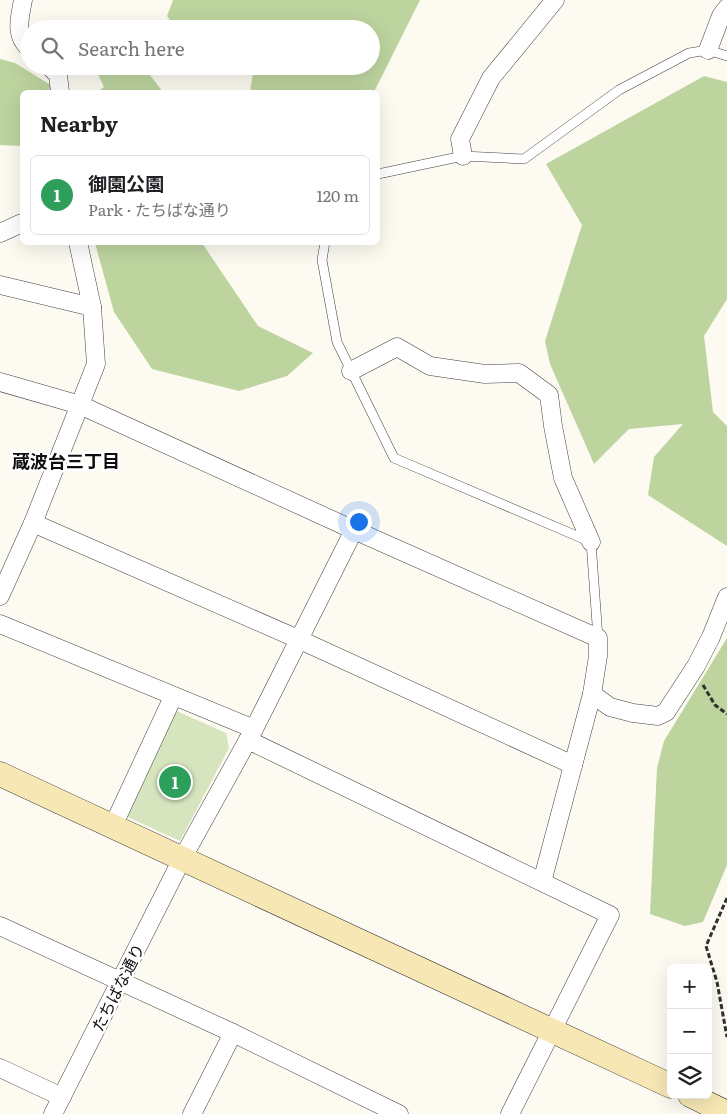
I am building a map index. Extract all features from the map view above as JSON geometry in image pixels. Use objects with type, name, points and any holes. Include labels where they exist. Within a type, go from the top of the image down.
[{"type":"street","points":[[20,34],[18,29],[23,0]]},
{"type":"street","points":[[463,156],[460,140],[491,78],[555,0]]},
{"type":"street","points":[[708,50],[721,16],[727,8]]},
{"type":"street","points":[[58,75],[60,90]]},
{"type":"street","points":[[0,233],[20,223]]},
{"type":"street","points":[[0,596],[33,523],[96,364],[92,307],[79,245]]},
{"type":"street","points":[[0,285],[92,307]]},
{"type":"street","points":[[351,371],[397,347],[430,366],[485,374],[519,373],[550,395],[552,426],[563,478],[591,542]]},
{"type":"street","points":[[0,382],[80,405],[354,530],[598,638],[598,656],[592,694],[542,882]]},
{"type":"street","points":[[33,523],[298,639],[573,765]]},
{"type":"street","name":"たちばな通り","points":[[54,1114],[182,859],[251,735],[354,530]]},
{"type":"street","points":[[592,694],[610,707],[633,713],[658,716],[666,712],[696,666],[711,637],[727,597]]},
{"type":"street","points":[[0,624],[173,697],[542,882],[610,914],[510,1114]]},
{"type":"street","points":[[113,826],[173,697]]},
{"type":"street","points":[[0,774],[667,1084]]},
{"type":"street","points":[[0,926],[233,1033],[399,1114]]},
{"type":"street","points":[[192,1114],[233,1033]]},
{"type":"street","points":[[0,1068],[62,1097]]},
{"type":"street","points":[[698,1099],[727,1113]]},
{"type":"lane","points":[[380,174],[463,156],[524,159],[619,90],[689,53],[708,50],[727,56]]},
{"type":"lane","points":[[324,245],[322,260],[337,342],[394,458],[591,542],[598,638]]},
{"type":"path","points":[[696,666],[705,688],[715,705],[727,714]]},
{"type":"path","points":[[727,898],[706,946],[717,982],[727,1037]]},
{"type":"green space","points":[[173,0],[420,0],[375,90],[250,90],[253,75],[380,75],[380,20],[170,20],[167,16]]},
{"type":"green space","points":[[0,59],[20,66],[20,75],[34,75],[59,90],[20,90],[20,146],[0,145]]},
{"type":"green space","points":[[98,75],[150,75],[161,90],[100,90],[104,87]]},
{"type":"green space","points":[[704,76],[727,82],[727,299],[704,336],[713,412],[727,426],[727,546],[648,495],[654,457],[683,424],[629,429],[594,464],[550,364],[545,341],[582,225],[546,164]]},
{"type":"green space","points":[[96,245],[203,245],[258,326],[313,353],[287,376],[239,391],[152,369],[114,312]]},
{"type":"green space","points":[[727,638],[727,865],[703,922],[685,926],[650,914],[657,768],[664,741]]},
{"type":"green space","points":[[172,709],[226,733],[229,748],[180,841],[123,815]]},
{"type":"place","name":"御園公園","points":[[175,782]]},
{"type":"district","name":"蔵波台三丁目","points":[[66,460]]}]
